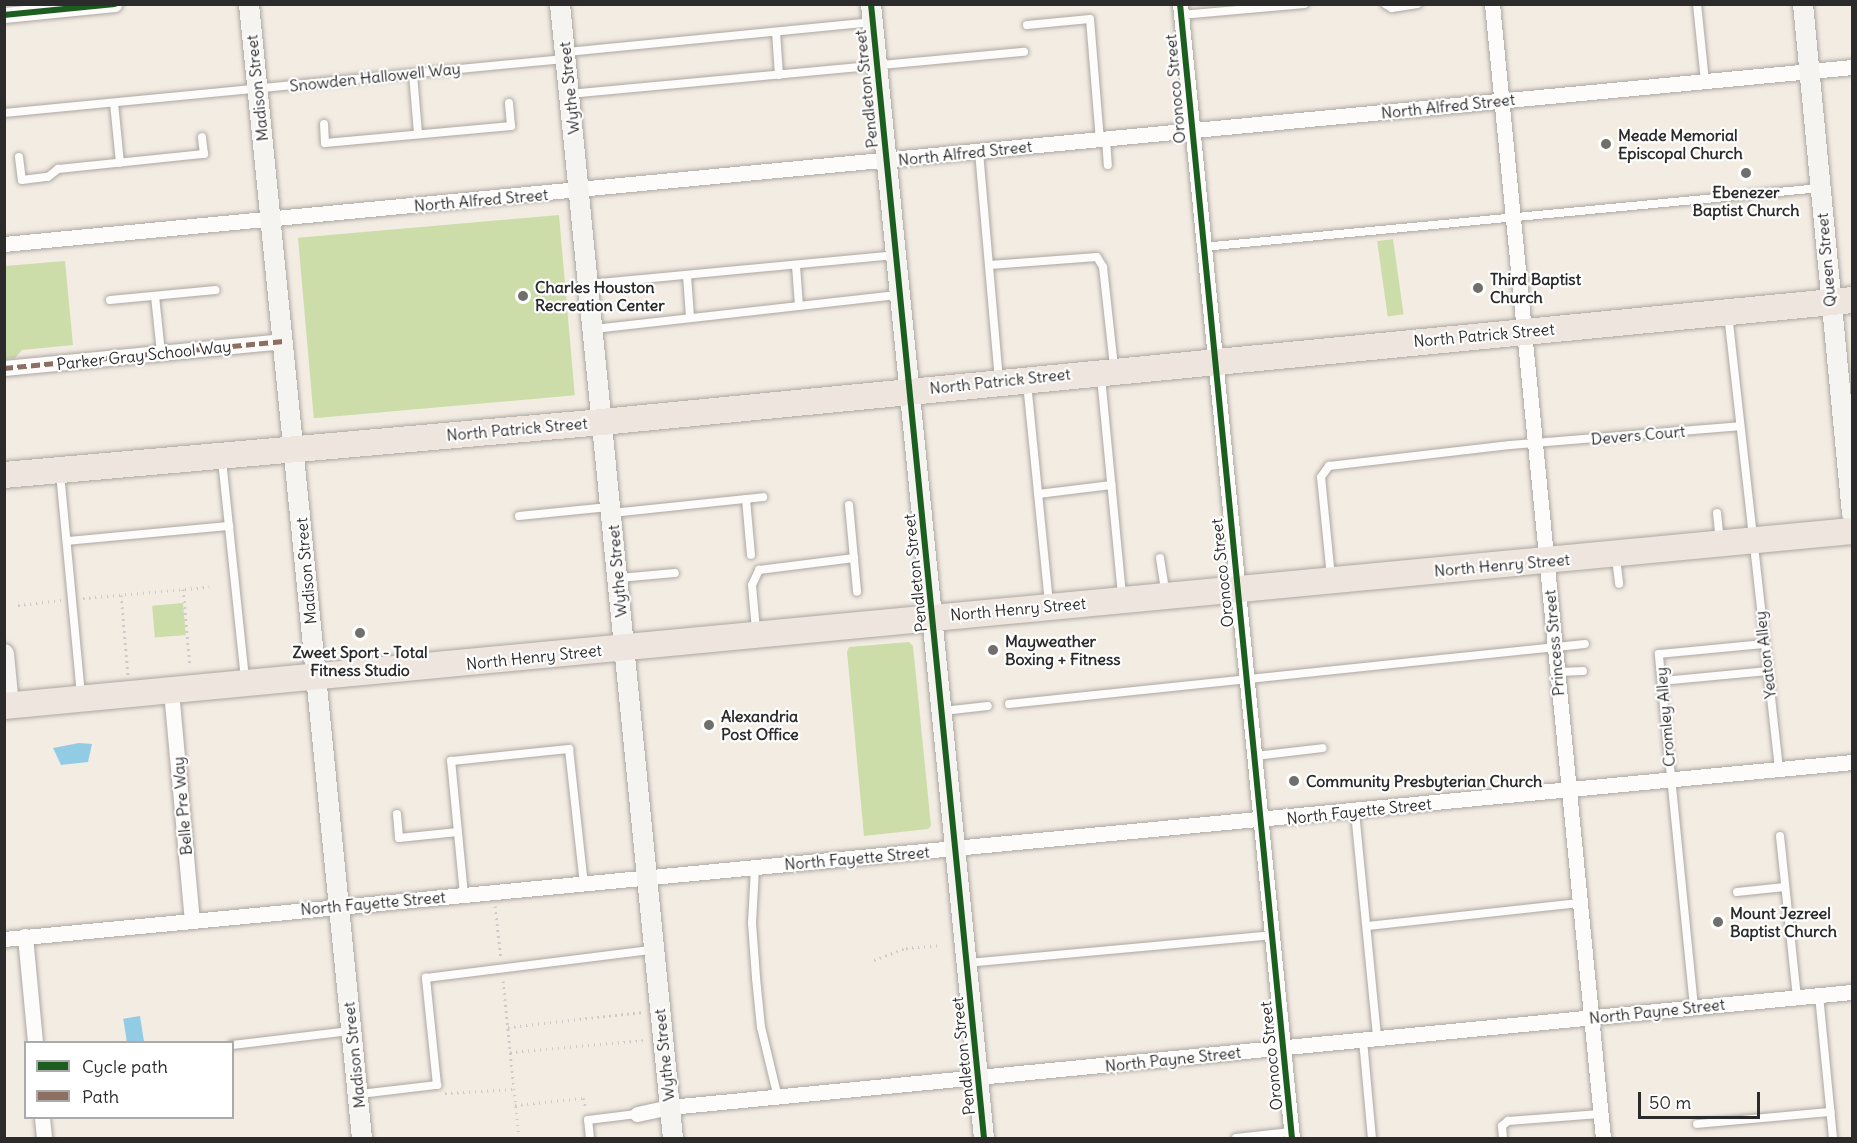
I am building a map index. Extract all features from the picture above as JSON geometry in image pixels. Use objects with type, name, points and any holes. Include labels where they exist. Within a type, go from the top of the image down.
[{"type":"highway","name":"North Patrick Street","points":[[4,476],[294,448],[602,422],[1213,360],[1841,301]]},
{"type":"highway","name":"North Henry Street","points":[[7,706],[246,686],[933,617],[1852,531]]},
{"type":"street","points":[[4,15],[114,4]]},
{"type":"street","name":"Madison Street","points":[[249,4],[362,1138]]},
{"type":"street","name":"Wythe Street","points":[[560,4],[673,1138]]},
{"type":"street","name":"Princess Street","points":[[1492,4],[1603,1138]]},
{"type":"street","name":"Queen Street","points":[[1803,4],[1820,188],[1841,301],[1852,514]]},
{"type":"street","name":"Oronoco Street","points":[[1180,10],[1213,360],[1262,820],[1292,1135]]},
{"type":"street","name":"Pendleton Street","points":[[872,13],[984,1138]]},
{"type":"street","name":"North Alfred Street","points":[[4,244],[579,191],[1852,67]]},
{"type":"street","name":"Parker Gray School Way","points":[[4,369],[284,341]]},
{"type":"street","points":[[4,654],[7,706]]},
{"type":"street","name":"Belle Pre Way","points":[[182,691],[192,920]]},
{"type":"street","name":"North Fayette Street","points":[[4,939],[1355,812],[1852,762]]},
{"type":"street","points":[[25,936],[35,1041]]},
{"type":"street","name":"North Payne Street","points":[[637,1114],[670,1107],[1852,992]]},
{"type":"street","points":[[42,1119],[44,1138]]},
{"type":"lane","points":[[1180,10],[1305,4]]},
{"type":"lane","points":[[1385,4],[1418,4]]},
{"type":"lane","points":[[1697,4],[1705,81]]},
{"type":"lane","name":"Snowden Hallowell Way","points":[[4,113],[412,74],[776,32],[872,13]]},
{"type":"lane","points":[[1026,25],[1090,19],[1103,140],[1108,165]]},
{"type":"lane","points":[[776,32],[779,75]]},
{"type":"lane","points":[[569,94],[1024,52]]},
{"type":"lane","points":[[412,74],[418,134]]},
{"type":"lane","points":[[114,102],[120,163]]},
{"type":"lane","points":[[324,124],[325,143],[511,126],[509,103]]},
{"type":"lane","points":[[20,157],[22,180],[48,177],[58,169],[204,154],[202,137]]},
{"type":"lane","points":[[979,152],[1000,381]]},
{"type":"lane","points":[[1203,248],[1629,203],[1820,188]]},
{"type":"lane","points":[[589,284],[896,255]]},
{"type":"lane","points":[[990,265],[1097,256],[1103,267],[1111,485],[1123,600]]},
{"type":"lane","points":[[796,266],[799,306]]},
{"type":"lane","points":[[687,276],[690,317]]},
{"type":"lane","points":[[110,300],[216,290]]},
{"type":"lane","points":[[594,329],[901,295]]},
{"type":"lane","points":[[155,296],[160,353]]},
{"type":"lane","name":"Yeaton Alley","points":[[1728,311],[1751,541],[1779,769]]},
{"type":"lane","points":[[1027,379],[1049,606]]},
{"type":"lane","name":"Devers Court","points":[[1332,580],[1321,477],[1329,466],[1740,426]]},
{"type":"lane","points":[[222,455],[246,686]]},
{"type":"lane","points":[[60,470],[81,699]]},
{"type":"lane","points":[[1038,494],[1111,485]]},
{"type":"lane","points":[[519,516],[763,498]]},
{"type":"lane","points":[[746,499],[751,555]]},
{"type":"lane","points":[[849,505],[857,592]]},
{"type":"lane","points":[[1718,513],[1720,544]]},
{"type":"lane","points":[[67,541],[229,526]]},
{"type":"lane","points":[[1616,554],[1619,584]]},
{"type":"lane","points":[[756,635],[752,585],[759,570],[854,558]]},
{"type":"lane","points":[[1161,558],[1165,596]]},
{"type":"lane","points":[[618,578],[675,573]]},
{"type":"lane","points":[[1009,704],[1510,654],[1555,646],[1585,644]]},
{"type":"lane","name":"Cromley Alley","points":[[1694,1007],[1659,654],[1763,644]]},
{"type":"lane","points":[[1557,672],[1583,670]]},
{"type":"lane","points":[[1662,681],[1767,671]]},
{"type":"lane","points":[[943,711],[988,706]]},
{"type":"lane","points":[[1255,756],[1323,748]]},
{"type":"lane","points":[[464,895],[451,761],[569,749],[584,884]]},
{"type":"lane","points":[[1355,812],[1367,926],[1372,1138]]},
{"type":"lane","points":[[397,814],[399,837],[458,832]]},
{"type":"lane","points":[[1780,836],[1797,997]]},
{"type":"lane","points":[[755,868],[752,922],[756,978],[761,1027],[778,1098]]},
{"type":"lane","points":[[1737,892],[1785,887]]},
{"type":"lane","points":[[1367,926],[1580,903]]},
{"type":"lane","points":[[967,963],[1273,935]]},
{"type":"lane","points":[[357,1094],[437,1085],[426,978],[654,950]]},
{"type":"lane","points":[[1819,995],[1833,1138]]},
{"type":"lane","points":[[234,1045],[351,1031]]},
{"type":"lane","points":[[1697,1125],[1830,1112]]},
{"type":"lane","points":[[590,1138],[588,1120],[637,1114]]},
{"type":"lane","points":[[1503,1138],[1502,1126],[1508,1121],[1600,1114]]},
{"type":"lane","points":[[1236,1138],[1292,1135]]},
{"type":"path","points":[[18,605],[210,587]]},
{"type":"path","points":[[182,691],[183,589]]},
{"type":"path","points":[[121,595],[130,695]]},
{"type":"path","points":[[493,892],[519,1138]]},
{"type":"path","points":[[874,960],[906,948],[940,945]]},
{"type":"path","points":[[508,1027],[660,1011]]},
{"type":"path","points":[[510,1052],[663,1039]]},
{"type":"path","points":[[437,1085],[447,1095],[514,1089]]},
{"type":"path","points":[[515,1105],[583,1098],[588,1120]]},
{"type":"green space","points":[[559,215],[575,395],[314,418],[298,238]]},
{"type":"green space","points":[[1393,239],[1404,314],[1388,316],[1377,241]]},
{"type":"green space","points":[[65,261],[73,345],[22,350],[15,358],[5,359],[5,266]]},
{"type":"green space","points":[[183,603],[186,635],[155,638],[152,606]]},
{"type":"green space","points":[[909,642],[913,646],[931,826],[928,829],[864,836],[847,652],[849,647]]},
{"type":"water","points":[[79,743],[92,744],[88,762],[61,765],[53,748]]},
{"type":"water","points":[[140,1016],[144,1041],[127,1041],[123,1019]]},
{"type":"marked path","points":[[4,368],[284,341]]},
{"type":"cycle path","points":[[4,15],[114,4]]},
{"type":"cycle path","points":[[871,4],[984,1138]]},
{"type":"cycle path","points":[[1180,4],[1292,1138]]},
{"type":"place","name":"Meade Memorial Episcopal Church","points":[[1606,144]]},
{"type":"place","name":"Ebenezer Baptist Church","points":[[1746,173]]},
{"type":"place","name":"Third Baptist Church","points":[[1478,288]]},
{"type":"place","name":"Charles Houston Recreation Center","points":[[523,296]]},
{"type":"place","name":"Zweet Sport - Total Fitness Studio","points":[[360,633]]},
{"type":"place","name":"Mayweather Boxing + Fitness","points":[[993,650]]},
{"type":"place","name":"Alexandria Post Office","points":[[709,725]]},
{"type":"place","name":"Community Presbyterian Church","points":[[1294,781]]},
{"type":"place","name":"Mount Jezreel Baptist Church","points":[[1718,922]]}]
